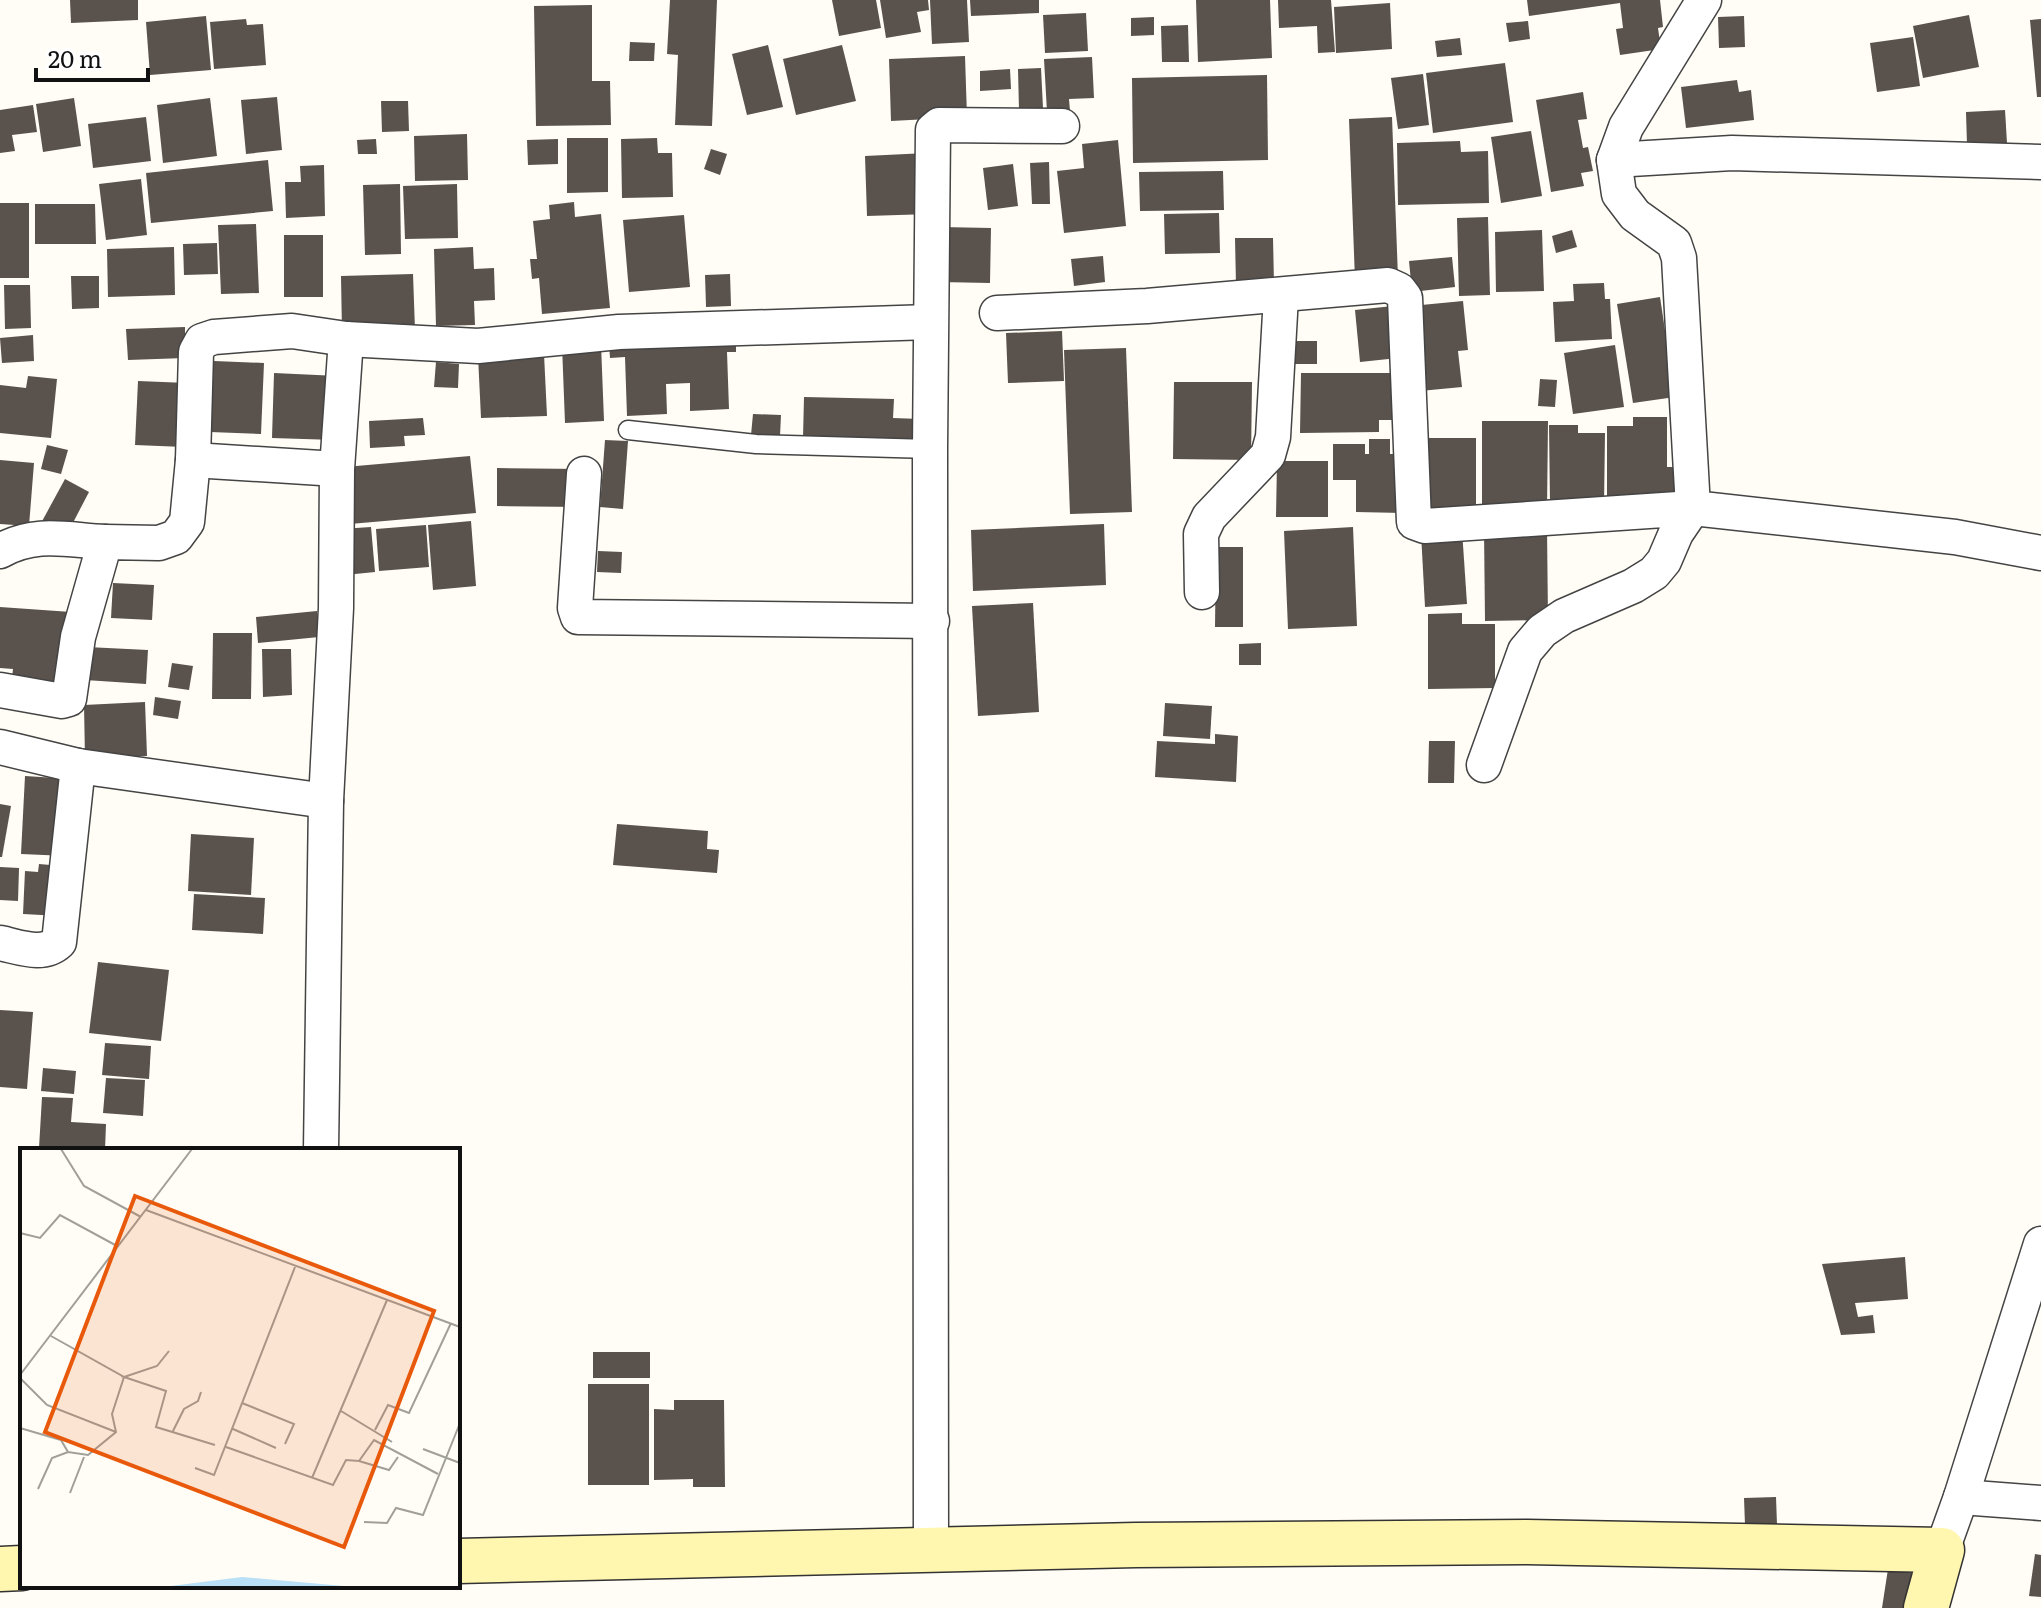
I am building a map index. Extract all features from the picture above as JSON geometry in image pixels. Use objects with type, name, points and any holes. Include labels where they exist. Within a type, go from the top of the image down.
[{"type":"street","points":[[1484,765],[1525,651],[1542,631],[1564,616],[1633,586],[1654,573],[1664,561],[1676,533],[1693,508],[1679,258],[1674,243],[1635,215],[1619,194],[1614,160],[1626,127],[1704,0]]},
{"type":"street","points":[[931,1552],[930,322],[933,130],[939,125],[1062,126]]},
{"type":"street","points":[[1614,160],[1732,153],[2041,162]]},
{"type":"street","points":[[997,313],[1147,306],[1388,285],[1399,290],[1405,298],[1412,506],[1414,522],[1420,526],[1693,508],[1955,537],[2041,553]]},
{"type":"street","points":[[1202,592],[1201,534],[1209,517],[1268,455],[1273,437],[1281,296]]},
{"type":"street","points":[[0,551],[20,540],[42,538],[159,543],[176,537],[187,522],[193,460],[196,352],[202,341],[214,337],[292,331],[346,339],[478,346],[633,332],[930,322]]},
{"type":"street","points":[[321,1148],[326,801],[336,608],[337,469],[346,339]]},
{"type":"street","points":[[193,460],[337,469]]},
{"type":"street","points":[[584,474],[575,608],[578,617],[932,621]]},
{"type":"street","points":[[0,690],[62,701],[69,699],[78,637],[105,542]]},
{"type":"street","points":[[0,747],[78,766],[326,801]]},
{"type":"street","points":[[0,943],[43,951],[59,942],[78,766]]},
{"type":"street","points":[[1926,1608],[1942,1550],[2038,1264]]},
{"type":"street","points":[[1961,1497],[2041,1503]]},
{"type":"street","points":[[460,1561],[1136,1545],[1527,1542],[1942,1550]]},
{"type":"street","points":[[0,1569],[20,1568]]},
{"type":"lane","points":[[628,430],[756,444],[930,449]]},
{"type":"building","points":[[70,0],[138,0],[138,20],[71,23]]},
{"type":"building","points":[[670,0],[717,0],[712,126],[675,125],[678,55],[667,54]]},
{"type":"building","points":[[832,0],[876,0],[881,28],[839,36]]},
{"type":"building","points":[[880,0],[928,0],[929,10],[917,12],[921,32],[886,38]]},
{"type":"building","points":[[930,0],[967,0],[969,42],[932,44]]},
{"type":"building","points":[[970,0],[1039,0],[1039,13],[971,16]]},
{"type":"building","points":[[1196,0],[1270,0],[1272,58],[1198,62]]},
{"type":"building","points":[[1278,0],[1331,0],[1335,52],[1318,53],[1317,26],[1279,28]]},
{"type":"building","points":[[1527,0],[1660,0],[1663,27],[1658,28],[1661,49],[1620,55],[1616,29],[1623,28],[1620,3],[1529,16]]},
{"type":"building","points":[[1390,3],[1392,49],[1336,53],[1334,7]]},
{"type":"building","points":[[592,5],[592,81],[610,81],[611,125],[536,126],[534,6]]},
{"type":"building","points":[[1086,13],[1088,51],[1045,53],[1043,15]]},
{"type":"building","points":[[1969,15],[1979,67],[1923,78],[1913,26]]},
{"type":"building","points":[[206,16],[211,70],[150,75],[146,22]]},
{"type":"building","points":[[1744,16],[1745,47],[1719,48],[1718,17]]},
{"type":"building","points":[[1154,17],[1154,35],[1131,36],[1131,18]]},
{"type":"building","points":[[246,19],[247,25],[263,24],[266,65],[214,69],[210,22]]},
{"type":"building","points":[[2041,19],[2041,97],[2037,97],[2030,20]]},
{"type":"building","points":[[1528,21],[1530,39],[1509,42],[1506,23]]},
{"type":"building","points":[[1188,25],[1189,62],[1162,62],[1161,26]]},
{"type":"building","points":[[1913,37],[1920,86],[1877,92],[1870,43]]},
{"type":"building","points":[[1460,38],[1462,55],[1437,57],[1435,41]]},
{"type":"building","points":[[630,42],[655,43],[654,61],[629,61]]},
{"type":"building","points":[[768,45],[783,107],[747,115],[732,54]]},
{"type":"building","points":[[842,45],[856,101],[796,115],[783,59]]},
{"type":"building","points":[[965,56],[967,117],[891,121],[889,59]]},
{"type":"building","points":[[1092,57],[1094,98],[1069,99],[1070,111],[1047,112],[1044,59]]},
{"type":"building","points":[[1505,63],[1513,122],[1433,133],[1426,73]]},
{"type":"building","points":[[1041,68],[1043,108],[1019,110],[1018,69]]},
{"type":"building","points":[[1010,69],[1011,89],[980,91],[980,71]]},
{"type":"building","points":[[1423,74],[1429,125],[1398,129],[1391,78]]},
{"type":"building","points":[[1267,75],[1268,160],[1133,163],[1132,78]]},
{"type":"building","points":[[1737,80],[1739,92],[1751,90],[1754,120],[1686,128],[1681,87]]},
{"type":"building","points":[[1583,92],[1587,119],[1578,120],[1583,148],[1588,147],[1593,171],[1581,173],[1584,186],[1551,192],[1536,100]]},
{"type":"building","points":[[277,97],[282,150],[246,154],[241,100]]},
{"type":"building","points":[[74,98],[81,146],[43,152],[36,104]]},
{"type":"building","points":[[210,98],[217,156],[163,163],[157,105]]},
{"type":"building","points":[[381,101],[408,101],[409,131],[382,132]]},
{"type":"building","points":[[33,105],[37,132],[12,135],[15,151],[0,153],[0,110]]},
{"type":"building","points":[[2005,110],[2007,143],[1967,145],[1966,112]]},
{"type":"building","points":[[146,117],[151,161],[93,168],[88,124]]},
{"type":"building","points":[[1392,117],[1398,278],[1355,280],[1349,119]]},
{"type":"building","points":[[1531,131],[1542,196],[1501,203],[1491,137]]},
{"type":"building","points":[[467,134],[468,180],[415,181],[414,136]]},
{"type":"building","points":[[567,138],[608,138],[608,192],[567,193]]},
{"type":"building","points":[[657,138],[658,153],[672,153],[673,197],[622,198],[621,139]]},
{"type":"building","points":[[376,139],[377,154],[358,154],[357,140]]},
{"type":"building","points":[[558,139],[558,164],[528,165],[527,140]]},
{"type":"building","points":[[1118,140],[1126,226],[1064,233],[1057,171],[1084,168],[1082,144]]},
{"type":"building","points":[[1460,141],[1461,152],[1488,151],[1489,203],[1398,205],[1397,143]]},
{"type":"building","points":[[711,149],[727,154],[720,175],[704,169]]},
{"type":"building","points":[[927,153],[930,214],[867,216],[865,156]]},
{"type":"building","points":[[268,160],[273,211],[151,223],[146,173]]},
{"type":"building","points":[[1049,162],[1050,204],[1032,204],[1030,163]]},
{"type":"building","points":[[1013,164],[1018,206],[988,210],[983,168]]},
{"type":"building","points":[[324,165],[325,216],[286,218],[285,182],[301,182],[300,166]]},
{"type":"building","points":[[1223,171],[1224,210],[1140,211],[1139,172]]},
{"type":"building","points":[[141,179],[147,235],[106,240],[99,184]]},
{"type":"building","points":[[400,184],[401,254],[365,255],[363,185]]},
{"type":"building","points":[[457,184],[458,238],[405,239],[403,186]]},
{"type":"building","points":[[574,202],[575,217],[601,214],[610,308],[542,314],[539,278],[532,279],[530,259],[537,259],[533,221],[550,219],[549,205]]},
{"type":"building","points":[[0,203],[29,203],[29,278],[0,278]]},
{"type":"building","points":[[35,204],[95,204],[96,244],[35,244]]},
{"type":"building","points":[[1219,213],[1220,253],[1165,254],[1164,214]]},
{"type":"building","points":[[684,215],[690,287],[629,292],[623,220]]},
{"type":"building","points":[[1488,217],[1490,295],[1459,296],[1457,218]]},
{"type":"building","points":[[256,224],[259,293],[221,294],[218,225]]},
{"type":"building","points":[[941,227],[991,228],[990,283],[940,282]]},
{"type":"building","points":[[1542,230],[1544,291],[1496,292],[1495,232]]},
{"type":"building","points":[[1572,230],[1577,247],[1556,253],[1552,236]]},
{"type":"building","points":[[284,235],[323,235],[323,297],[284,297]]},
{"type":"building","points":[[1235,238],[1273,238],[1274,284],[1236,285]]},
{"type":"building","points":[[217,243],[218,274],[184,275],[183,244]]},
{"type":"building","points":[[174,247],[175,295],[108,297],[107,249]]},
{"type":"building","points":[[473,247],[474,269],[494,268],[495,300],[474,301],[475,325],[436,326],[434,249]]},
{"type":"building","points":[[1103,256],[1105,282],[1074,286],[1071,259]]},
{"type":"building","points":[[1452,257],[1455,287],[1412,292],[1409,261]]},
{"type":"building","points":[[413,274],[415,330],[342,332],[341,276]]},
{"type":"building","points":[[730,274],[731,306],[706,307],[705,275]]},
{"type":"building","points":[[71,276],[99,276],[99,308],[72,309]]},
{"type":"building","points":[[1604,283],[1605,299],[1610,299],[1612,339],[1555,342],[1553,302],[1574,301],[1573,284]]},
{"type":"building","points":[[4,285],[30,285],[31,328],[5,329]]},
{"type":"building","points":[[1660,297],[1675,397],[1633,403],[1617,304]]},
{"type":"building","points":[[1463,301],[1468,350],[1458,351],[1462,387],[1420,391],[1411,306]]},
{"type":"building","points":[[1393,306],[1398,358],[1360,362],[1355,310]]},
{"type":"building","points":[[185,327],[185,358],[128,360],[126,329]]},
{"type":"building","points":[[1062,331],[1064,381],[1008,383],[1006,333]]},
{"type":"building","points":[[33,335],[34,361],[2,363],[0,338]]},
{"type":"building","points":[[736,337],[736,352],[727,352],[729,409],[690,411],[690,383],[666,384],[667,414],[627,416],[625,357],[610,358],[609,343]]},
{"type":"building","points":[[1287,341],[1317,341],[1317,364],[1287,364]]},
{"type":"building","points":[[601,344],[604,421],[565,423],[562,345]]},
{"type":"building","points":[[1615,345],[1624,407],[1573,414],[1564,353]]},
{"type":"building","points":[[1126,348],[1132,512],[1070,514],[1064,350]]},
{"type":"building","points":[[544,354],[547,416],[481,418],[478,356]]},
{"type":"building","points":[[214,361],[264,363],[261,434],[210,432]]},
{"type":"building","points":[[436,362],[459,364],[458,388],[434,387]]},
{"type":"building","points":[[274,373],[338,376],[335,440],[272,438]]},
{"type":"building","points":[[1301,373],[1393,373],[1392,420],[1379,420],[1379,432],[1300,433]]},
{"type":"building","points":[[28,376],[57,379],[51,438],[0,433],[0,385],[26,388]]},
{"type":"building","points":[[1540,379],[1557,380],[1555,407],[1538,406]]},
{"type":"building","points":[[138,381],[187,383],[184,447],[135,445]]},
{"type":"building","points":[[1174,382],[1252,382],[1251,460],[1173,459]]},
{"type":"building","points":[[804,397],[894,399],[893,418],[920,419],[919,441],[803,438]]},
{"type":"building","points":[[753,414],[781,415],[780,436],[751,435]]},
{"type":"building","points":[[1633,417],[1667,417],[1667,467],[1679,467],[1679,504],[1607,504],[1607,426],[1633,426]]},
{"type":"building","points":[[423,418],[425,435],[404,436],[405,446],[370,448],[369,421]]},
{"type":"building","points":[[1482,421],[1548,421],[1547,511],[1482,511]]},
{"type":"building","points":[[1549,425],[1578,425],[1578,433],[1605,433],[1604,505],[1550,504]]},
{"type":"building","points":[[1419,438],[1476,438],[1476,513],[1418,514]]},
{"type":"building","points":[[1369,439],[1390,439],[1390,454],[1403,454],[1403,513],[1356,512],[1356,480],[1333,480],[1333,444],[1365,444],[1365,454],[1369,454]]},
{"type":"building","points":[[605,440],[628,441],[623,509],[600,507]]},
{"type":"building","points":[[47,445],[68,450],[61,474],[41,469]]},
{"type":"building","points":[[470,456],[476,513],[350,524],[345,467]]},
{"type":"building","points":[[0,460],[34,463],[29,526],[0,524]]},
{"type":"building","points":[[1277,461],[1328,461],[1328,517],[1276,517]]},
{"type":"building","points":[[497,468],[581,469],[580,507],[497,506]]},
{"type":"building","points":[[65,479],[89,492],[65,538],[40,525]]},
{"type":"building","points":[[471,521],[476,586],[433,590],[428,525]]},
{"type":"building","points":[[1104,524],[1106,585],[973,591],[971,530]]},
{"type":"building","points":[[426,525],[429,567],[379,571],[376,529]]},
{"type":"building","points":[[371,527],[375,572],[345,575],[341,529]]},
{"type":"building","points":[[1353,527],[1357,626],[1288,629],[1284,531]]},
{"type":"building","points":[[1484,529],[1547,529],[1548,620],[1485,621]]},
{"type":"building","points":[[1462,530],[1467,604],[1425,607],[1421,533]]},
{"type":"building","points":[[1216,547],[1243,547],[1243,627],[1215,627]]},
{"type":"building","points":[[598,551],[622,552],[621,573],[597,572]]},
{"type":"building","points":[[113,583],[154,585],[152,620],[111,618]]},
{"type":"building","points":[[1033,603],[1039,712],[978,716],[972,606]]},
{"type":"building","points":[[0,607],[71,612],[65,690],[11,686],[13,669],[0,668]]},
{"type":"building","points":[[317,611],[319,637],[258,643],[256,617]]},
{"type":"building","points":[[1462,613],[1462,624],[1495,624],[1495,688],[1428,689],[1428,614]]},
{"type":"building","points":[[213,633],[252,633],[251,699],[212,699]]},
{"type":"building","points":[[1261,643],[1261,665],[1239,665],[1239,644]]},
{"type":"building","points":[[87,647],[148,650],[146,684],[85,680]]},
{"type":"building","points":[[262,649],[291,649],[292,695],[263,697]]},
{"type":"building","points":[[172,663],[193,666],[189,690],[168,687]]},
{"type":"building","points":[[155,697],[181,701],[178,719],[153,715]]},
{"type":"building","points":[[145,702],[147,756],[85,758],[84,705]]},
{"type":"building","points":[[1165,703],[1212,706],[1210,739],[1163,736]]},
{"type":"building","points":[[1215,734],[1238,736],[1236,782],[1155,777],[1157,741],[1215,744]]},
{"type":"building","points":[[1429,741],[1455,741],[1454,783],[1428,783]]},
{"type":"building","points":[[25,776],[72,779],[67,856],[21,854]]},
{"type":"building","points":[[0,804],[11,806],[2,857],[0,857]]},
{"type":"building","points":[[617,824],[708,831],[707,849],[719,850],[717,873],[613,865]]},
{"type":"building","points":[[191,834],[254,838],[251,895],[188,891]]},
{"type":"building","points":[[39,864],[62,866],[60,916],[23,914],[25,871],[38,872]]},
{"type":"building","points":[[0,867],[19,868],[18,901],[0,900]]},
{"type":"building","points":[[194,894],[265,898],[263,934],[192,930]]},
{"type":"building","points":[[98,962],[169,970],[161,1041],[89,1033]]},
{"type":"building","points":[[0,1010],[33,1012],[27,1089],[0,1087]]},
{"type":"building","points":[[105,1043],[151,1046],[149,1079],[102,1075]]},
{"type":"building","points":[[43,1068],[76,1071],[74,1094],[41,1091]]},
{"type":"building","points":[[106,1078],[145,1080],[143,1116],[103,1113]]},
{"type":"building","points":[[42,1097],[73,1098],[71,1122],[106,1124],[105,1148],[39,1148]]},
{"type":"building","points":[[1905,1257],[1908,1299],[1855,1303],[1858,1317],[1873,1315],[1875,1333],[1841,1335],[1822,1264]]},
{"type":"building","points":[[593,1352],[650,1352],[650,1378],[593,1378]]},
{"type":"building","points":[[588,1384],[649,1384],[649,1485],[588,1485]]},
{"type":"building","points":[[674,1400],[724,1400],[725,1487],[693,1487],[693,1479],[654,1480],[654,1409],[674,1410]]},
{"type":"building","points":[[1776,1497],[1777,1525],[1745,1525],[1744,1498]]},
{"type":"building","points":[[2035,1554],[2041,1555],[2041,1597],[2029,1596]]},
{"type":"building","points":[[1888,1569],[1920,1574],[1914,1608],[1882,1608]]}]
